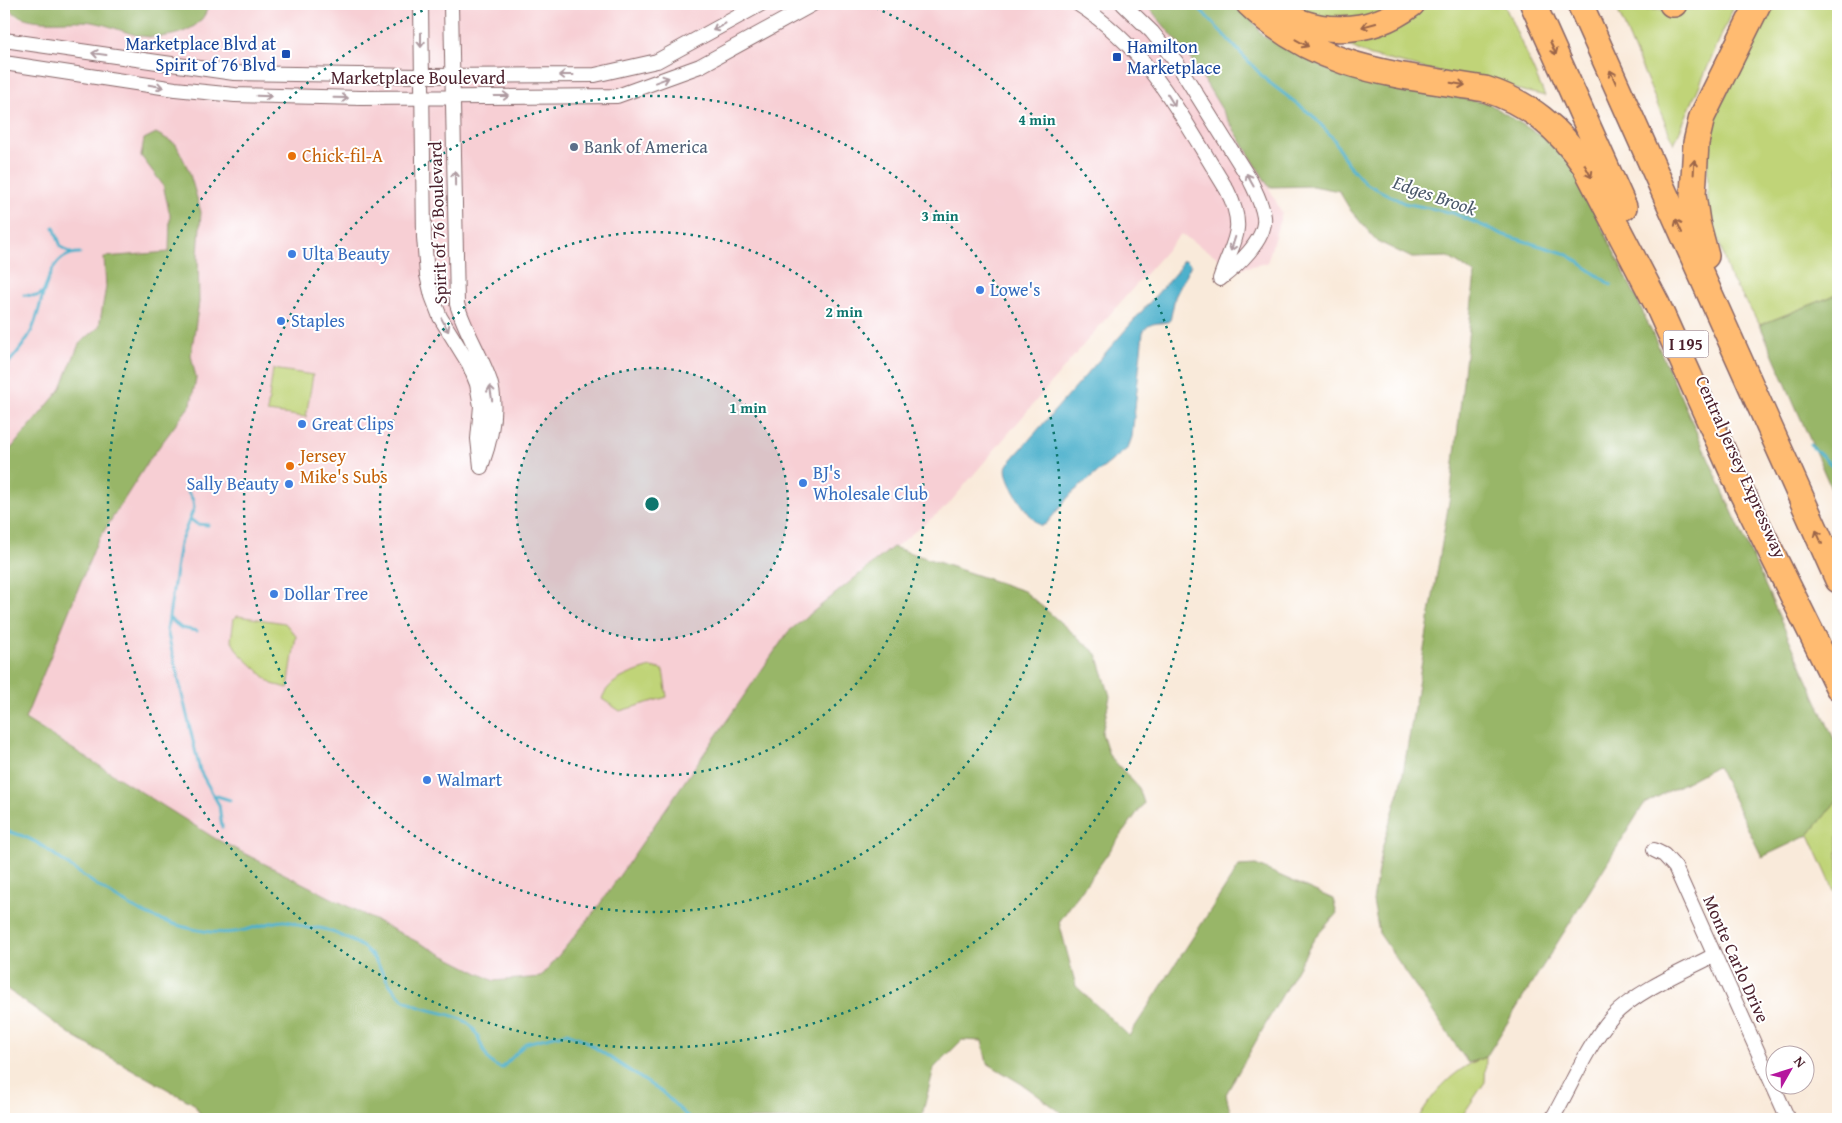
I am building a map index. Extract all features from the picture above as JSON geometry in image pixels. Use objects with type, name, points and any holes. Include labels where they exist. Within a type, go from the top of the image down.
[{"type":"highway","points":[[1250,4],[1291,37],[1338,60],[1365,69],[1485,89],[1504,95],[1540,115],[1571,145],[1585,166],[1657,304],[1741,490],[1838,686]]},
{"type":"highway","points":[[1270,4],[1292,18],[1310,25],[1343,29],[1378,23],[1412,4]]},
{"type":"highway","name":"Central Jersey Expressway","points":[[1533,4],[1838,686]]},
{"type":"highway","name":"I 195","points":[[1580,4],[1838,580]]},
{"type":"highway","points":[[1758,4],[1702,117],[1694,159],[1693,195],[1697,222],[1707,258],[1792,478]]},
{"type":"street","name":"Spirit of 76 Boulevard","points":[[421,4],[420,76],[424,245],[427,275],[440,317],[468,364],[477,384],[481,406],[478,439],[481,467],[490,441],[493,402],[490,382],[463,325],[457,304],[451,4]]},
{"type":"street","name":"Marketplace Boulevard","points":[[4,40],[234,73],[420,76],[595,75],[657,61],[761,4]]},
{"type":"street","name":"Marketplace Boulevard","points":[[4,63],[175,89],[235,95],[361,98],[617,96],[700,66],[813,4]]},
{"type":"street","points":[[1078,4],[1106,22],[1132,47],[1157,76],[1237,209],[1234,246],[1227,257],[1220,279],[1238,266],[1260,235],[1265,219],[1259,198],[1250,180],[1177,63],[1152,32],[1123,4]]},
{"type":"street","name":"Monte Carlo Drive","points":[[1654,850],[1664,855],[1676,867],[1713,956],[1788,1119]]},
{"type":"street","points":[[1552,1119],[1596,1041],[1613,1016],[1652,987],[1713,956]]},
{"type":"shaded area","name":"Hamilton Marketplace","points":[[4,4],[9,4],[10,10],[18,18],[61,22],[91,22],[138,35],[207,12],[208,4],[1146,4],[1190,57],[1258,167],[1282,213],[1267,263],[1236,269],[1181,234],[1096,330],[947,506],[788,632],[595,911],[541,977],[494,981],[216,839],[25,718],[97,542],[150,459],[191,403],[196,378],[191,355],[199,302],[198,255],[201,212],[141,156],[163,185],[170,215],[169,252],[104,257],[106,287],[99,327],[79,344],[60,390],[4,457]]},
{"type":"green space","points":[[9,4],[208,4],[205,14],[190,29],[169,36],[146,37],[92,22],[38,21],[28,19],[18,16],[10,10]]},
{"type":"green space","points":[[1146,4],[1241,4],[1263,36],[1342,77],[1488,103],[1564,150],[1637,299],[1838,748],[1838,799],[1809,835],[1762,857],[1717,766],[1644,804],[1486,1057],[1468,1063],[1379,933],[1373,901],[1381,852],[1401,785],[1451,490],[1475,274],[1448,257],[1412,258],[1377,241],[1351,211],[1339,191],[1313,186],[1269,187],[1190,57]]},
{"type":"green space","points":[[1293,4],[1504,4],[1545,96],[1371,56],[1345,44]]},
{"type":"green space","points":[[1615,4],[1632,4],[1647,10],[1693,9],[1708,4],[1735,4],[1674,144]]},
{"type":"green space","points":[[1770,4],[1838,4],[1838,294],[1760,325],[1729,275],[1708,205],[1707,133]]},
{"type":"green space","points":[[156,133],[176,144],[189,171],[201,212],[198,255],[199,302],[191,355],[196,378],[191,404],[150,459],[97,542],[25,719],[216,839],[494,981],[541,977],[595,911],[788,632],[893,547],[1024,591],[1097,654],[1110,696],[1102,733],[1109,755],[1139,788],[1144,803],[1059,922],[1076,986],[1129,1036],[1239,866],[1256,865],[1333,899],[1337,913],[1314,939],[1226,1094],[1232,1119],[1070,1119],[1025,1086],[987,1063],[982,1041],[962,1040],[934,1068],[921,1119],[203,1119],[194,1104],[76,1038],[4,987],[4,457],[60,390],[79,344],[99,327],[106,287],[104,257],[169,252],[170,215],[163,185],[141,156],[144,139]]},
{"type":"green space","points":[[1838,294],[1838,504],[1760,325]]},
{"type":"green space","points":[[273,369],[313,375],[306,417],[267,412]]},
{"type":"green space","points":[[238,616],[285,623],[296,636],[288,688],[272,684],[238,652],[231,640],[234,618]]},
{"type":"green space","points":[[651,667],[663,670],[667,697],[620,711],[602,699],[605,692],[615,682],[629,674]]},
{"type":"green space","points":[[1838,799],[1838,899],[1809,835]]},
{"type":"green space","points":[[1486,1057],[1485,1082],[1460,1119],[1418,1119],[1431,1099],[1446,1082],[1465,1067]]},
{"type":"water","points":[[1186,260],[1191,265],[1175,297],[1170,321],[1152,324],[1143,332],[1132,437],[1128,448],[1072,493],[1046,524],[1041,526],[1023,507],[1017,497],[1008,479],[1007,465],[1178,270],[1182,261]]},
{"type":"waterway","name":"Edges Brook","points":[[1195,4],[1266,80],[1312,115],[1333,138],[1347,163],[1365,183],[1404,203],[1453,213],[1504,235],[1567,254],[1611,285]]},
{"type":"waterway","points":[[54,227],[61,247],[71,253]]},
{"type":"waterway","points":[[4,369],[31,332],[52,271],[59,261],[68,255],[80,253]]},
{"type":"waterway","points":[[24,295],[38,296],[44,291]]},
{"type":"waterway","name":"Edges Brook","points":[[1810,445],[1838,471]]},
{"type":"waterway","points":[[185,488],[193,500],[194,508],[180,543],[167,630],[200,771],[219,805],[222,827]]},
{"type":"waterway","points":[[190,519],[197,524],[208,525]]},
{"type":"waterway","points":[[169,618],[181,628],[197,631]]},
{"type":"waterway","points":[[214,795],[230,800]]},
{"type":"waterway","points":[[4,831],[15,833],[34,841],[118,899],[152,917],[172,924],[226,933],[286,921],[308,928],[319,928],[335,933],[364,948],[400,996],[418,1006],[465,1021],[476,1032],[490,1062],[495,1066],[502,1068],[526,1043],[567,1033],[582,1039],[663,1093],[690,1119]]},
{"type":"place","name":"Marketplace Blvd at Spirit of 76 Blvd","points":[[286,54]]},
{"type":"place","name":"Hamilton Marketplace","points":[[1117,57]]},
{"type":"place","name":"Bank of America","points":[[574,147]]},
{"type":"place","name":"Chick-fil-A","points":[[292,156]]},
{"type":"place","name":"Ulta Beauty","points":[[292,254]]},
{"type":"place","name":"Lowe's","points":[[980,290]]},
{"type":"place","name":"Staples","points":[[281,321]]},
{"type":"place","name":"Great Clips","points":[[302,424]]},
{"type":"place","name":"Jersey Mike's Subs","points":[[290,466]]},
{"type":"place","name":"BJ's Wholesale Club","points":[[803,483]]},
{"type":"place","name":"Sally Beauty","points":[[289,484]]},
{"type":"place","name":"Dollar Tree","points":[[274,594]]},
{"type":"place","name":"Walmart","points":[[427,780]]}]
